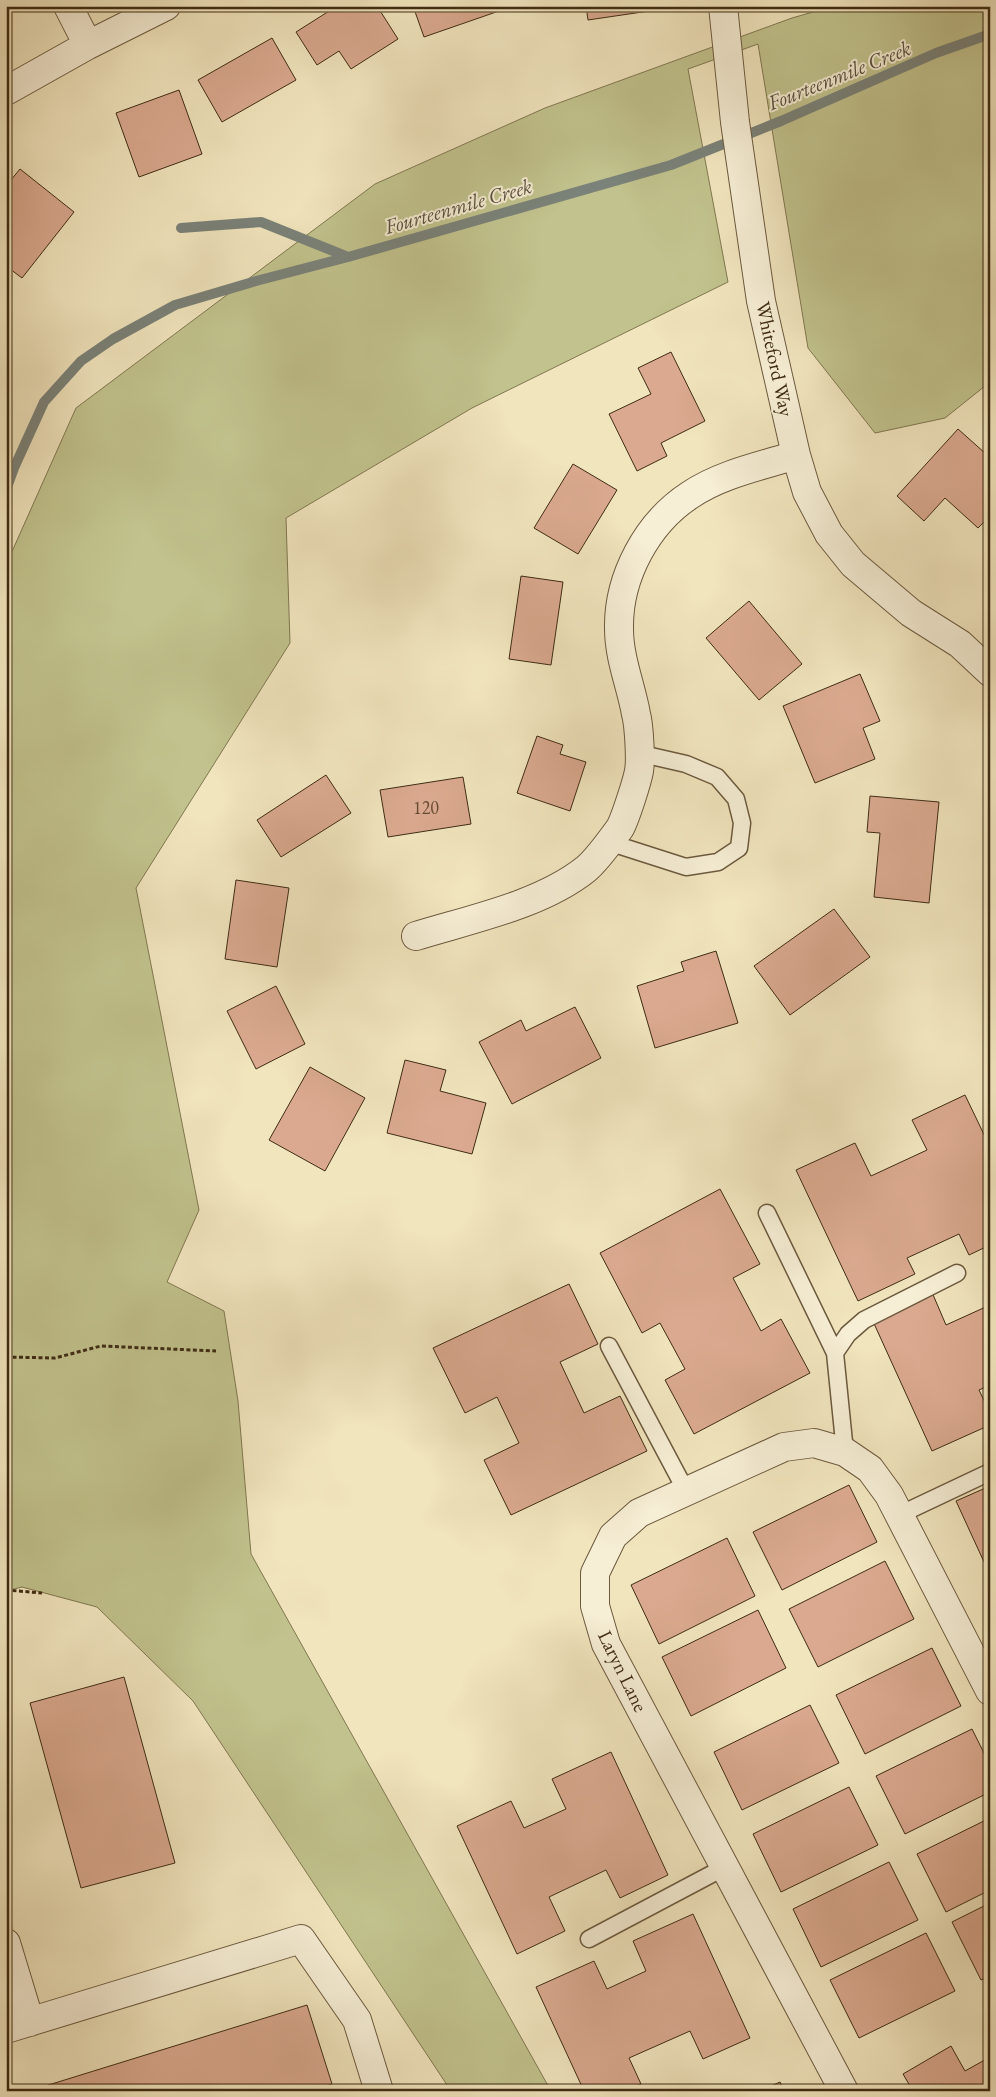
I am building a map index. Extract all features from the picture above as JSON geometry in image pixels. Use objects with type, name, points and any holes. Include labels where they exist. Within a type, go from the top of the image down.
[{"type":"street","points":[[68,6],[88,45]]},
{"type":"street","points":[[6,91],[88,45],[166,6]]},
{"type":"street","name":"Whiteford Way","points":[[723,6],[735,122],[761,301],[796,455],[807,492],[829,534],[853,564],[911,613],[960,644],[990,672]]},
{"type":"street","points":[[416,936],[527,902],[561,887],[588,867],[621,826],[639,770],[637,716],[622,658],[619,629],[624,590],[641,548],[663,516],[691,494],[724,477],[796,455]]},
{"type":"street","name":"Whiteford Way","points":[[960,644],[990,654]]},
{"type":"street","name":"Laryn Lane","points":[[844,2091],[606,1644],[595,1606],[595,1573],[613,1536],[638,1513],[784,1446],[814,1443],[845,1452],[870,1469],[889,1495],[988,1683]]},
{"type":"street","points":[[6,1944],[18,2026],[301,1939],[357,2020],[379,2091]]},
{"type":"lane","points":[[608,842],[686,867],[718,862],[739,848],[742,823],[736,799],[717,777],[686,764],[638,754]]},
{"type":"lane","points":[[768,1214],[835,1353],[845,1452]]},
{"type":"lane","points":[[835,1353],[848,1334],[864,1320],[957,1273]]},
{"type":"lane","points":[[609,1346],[686,1491]]},
{"type":"lane","points":[[899,1515],[990,1472]]},
{"type":"lane","points":[[589,1939],[725,1867]]},
{"type":"path","points":[[6,1357],[55,1358],[101,1346],[216,1351]]},
{"type":"path","points":[[6,1590],[42,1593]]},
{"type":"green space","points":[[834,6],[990,6],[990,382],[945,418],[875,433],[808,348],[758,44],[688,69],[728,282],[472,408],[286,518],[290,643],[136,888],[199,1210],[167,1282],[224,1311],[238,1401],[251,1554],[551,2091],[451,2091],[193,1701],[97,1607],[22,1587],[6,1591],[6,565],[76,408],[375,184],[545,108],[792,18]]},
{"type":"building","points":[[337,6],[377,6],[398,39],[351,69],[339,51],[317,65],[296,32]]},
{"type":"building","points":[[413,6],[497,6],[499,11],[424,37]]},
{"type":"building","points":[[586,6],[655,6],[656,10],[588,20]]},
{"type":"building","points":[[272,38],[296,80],[222,122],[198,80]]},
{"type":"building","points":[[179,90],[202,154],[139,177],[116,113]]},
{"type":"building","points":[[20,169],[74,212],[22,278],[6,266],[6,186]]},
{"type":"building","points":[[671,352],[705,421],[661,443],[667,456],[637,471],[609,414],[651,394],[638,368]]},
{"type":"building","points":[[958,429],[986,454],[990,450],[990,516],[978,528],[945,498],[924,521],[897,496]]},
{"type":"building","points":[[573,464],[617,490],[578,554],[534,528]]},
{"type":"building","points":[[521,576],[563,582],[551,665],[509,659]]},
{"type":"building","points":[[749,601],[802,664],[759,700],[706,638]]},
{"type":"building","points":[[860,674],[880,721],[863,728],[875,759],[815,783],[783,706]]},
{"type":"building","points":[[537,736],[563,745],[560,754],[586,762],[570,811],[517,793]]},
{"type":"building","points":[[326,775],[351,813],[281,857],[257,820]]},
{"type":"building","points":[[463,777],[471,824],[388,837],[380,790]]},
{"type":"building","points":[[870,796],[939,802],[929,903],[874,897],[880,833],[867,832]]},
{"type":"building","points":[[236,880],[289,888],[277,967],[225,959]]},
{"type":"building","points":[[834,909],[870,957],[790,1015],[754,966]]},
{"type":"building","points":[[716,951],[738,1023],[655,1048],[637,986],[684,971],[681,962]]},
{"type":"building","points":[[276,986],[305,1044],[256,1069],[227,1011]]},
{"type":"building","points":[[575,1007],[601,1058],[512,1104],[479,1042],[521,1020],[526,1031]]},
{"type":"building","points":[[405,1060],[446,1070],[440,1091],[486,1103],[472,1154],[387,1133]]},
{"type":"building","points":[[310,1067],[365,1098],[325,1171],[269,1140]]},
{"type":"building","points":[[965,1095],[990,1147],[990,1245],[969,1255],[959,1234],[907,1258],[915,1274],[858,1301],[796,1170],[855,1143],[871,1176],[927,1150],[912,1120]]},
{"type":"building","points":[[720,1189],[760,1264],[733,1278],[761,1331],[781,1319],[810,1373],[694,1434],[665,1380],[685,1369],[660,1323],[642,1333],[600,1253]]},
{"type":"building","points":[[569,1284],[598,1344],[560,1362],[584,1413],[620,1396],[647,1451],[511,1515],[484,1460],[519,1443],[497,1397],[465,1413],[433,1348]]},
{"type":"building","points":[[931,1290],[946,1325],[990,1305],[990,1385],[979,1390],[990,1413],[990,1425],[932,1451],[871,1317]]},
{"type":"building","points":[[849,1485],[877,1542],[782,1590],[753,1532]]},
{"type":"building","points":[[990,1486],[990,1575],[956,1501]]},
{"type":"building","points":[[727,1538],[755,1596],[659,1644],[631,1585]]},
{"type":"building","points":[[885,1561],[914,1619],[818,1667],[789,1609]]},
{"type":"building","points":[[758,1610],[786,1668],[691,1716],[662,1657]]},
{"type":"building","points":[[932,1648],[961,1706],[865,1754],[836,1695]]},
{"type":"building","points":[[124,1677],[175,1863],[81,1888],[30,1703]]},
{"type":"building","points":[[810,1705],[839,1763],[742,1810],[714,1752]]},
{"type":"building","points":[[972,1729],[990,1765],[990,1792],[905,1834],[876,1776]]},
{"type":"building","points":[[611,1752],[668,1875],[620,1898],[606,1870],[549,1897],[565,1931],[517,1954],[457,1826],[511,1801],[524,1828],[566,1809],[552,1779]]},
{"type":"building","points":[[849,1787],[878,1845],[781,1892],[753,1834]]},
{"type":"building","points":[[990,1818],[990,1890],[946,1912],[917,1854]]},
{"type":"building","points":[[889,1862],[918,1920],[821,1967],[793,1909]]},
{"type":"building","points":[[990,1903],[990,1976],[981,1980],[952,1922]]},
{"type":"building","points":[[693,1914],[750,2038],[703,2059],[690,2031],[629,2058],[641,2084],[626,2091],[584,2091],[536,1987],[594,1961],[607,1989],[646,1971],[633,1941]]},
{"type":"building","points":[[926,1933],[955,1991],[859,2038],[830,1980]]},
{"type":"building","points":[[307,2005],[332,2084],[311,2091],[29,2091]]},
{"type":"building","points":[[951,2046],[965,2071],[990,2057],[990,2091],[913,2091],[903,2074]]},
{"type":"building","points":[[780,2082],[784,2091],[760,2091]]},
{"type":"waterway","name":"Fourteenmile Creek","points":[[6,490],[44,402],[81,361],[113,339],[175,305],[671,165],[781,121],[936,53],[990,34]]},
{"type":"waterway","points":[[181,228],[261,222],[348,257]]}]
